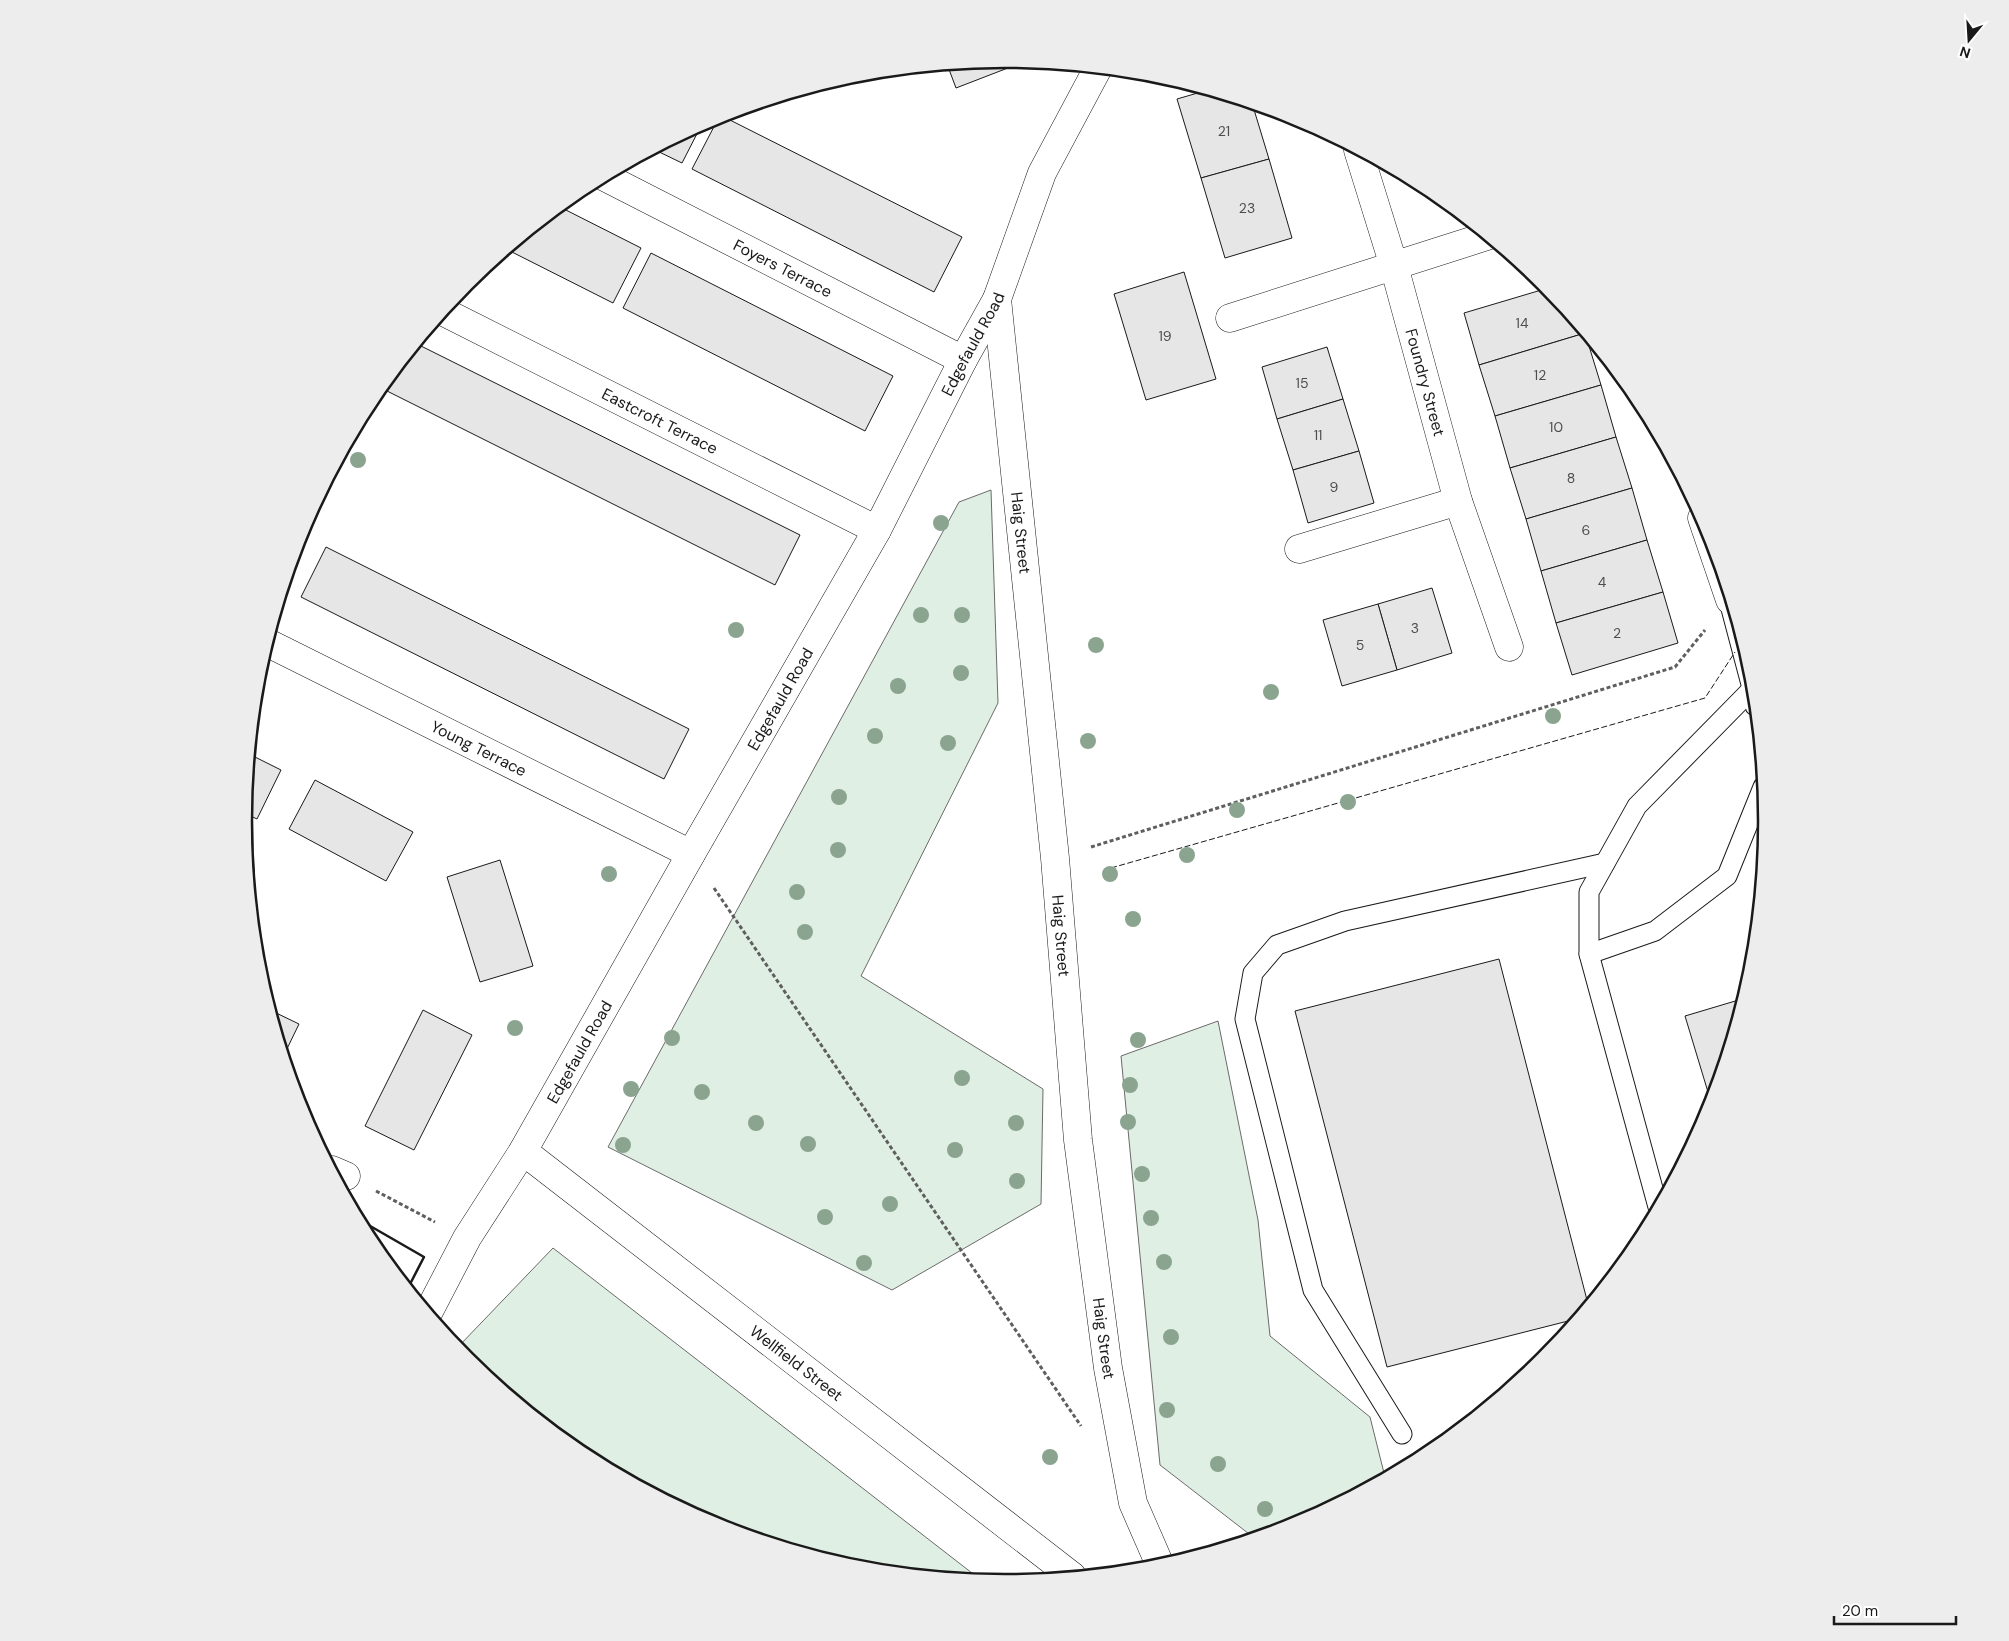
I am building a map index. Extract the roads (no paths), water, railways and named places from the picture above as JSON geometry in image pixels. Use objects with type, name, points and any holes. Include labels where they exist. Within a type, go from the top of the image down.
[{"type":"street","name":"Edgefauld Road","points":[[431,1308],[467,1238],[523,1150],[876,530],[963,360],[997,299],[1042,173],[1095,73]]},
{"type":"street","name":"Foundry Street","points":[[1360,157],[1394,266],[1458,501],[1509,647]]},
{"type":"street","name":"Foyers Terrace","points":[[609,180],[963,360]]},
{"type":"street","points":[[1230,318],[1481,238]]},
{"type":"street","name":"Haig Street","points":[[997,299],[1056,858],[1078,1140],[1108,1368],[1133,1503],[1157,1558]]},
{"type":"street","name":"Eastcroft Terrace","points":[[448,314],[876,530]]},
{"type":"street","points":[[1299,549],[1458,501]]},
{"type":"street","name":"Young Terrace","points":[[273,645],[691,854]]},
{"type":"street","name":"Wellfield Street","points":[[523,1150],[1065,1571]]},
{"type":"lane","points":[[1656,1199],[1589,954],[1589,892],[1637,806],[1747,700]]},
{"type":"lane","points":[[1589,954],[1655,931],[1727,876],[1757,801]]},
{"type":"lane","points":[[1402,1434],[1313,1290],[1245,1018],[1253,973],[1277,946],[1345,921],[1605,863]]}]
